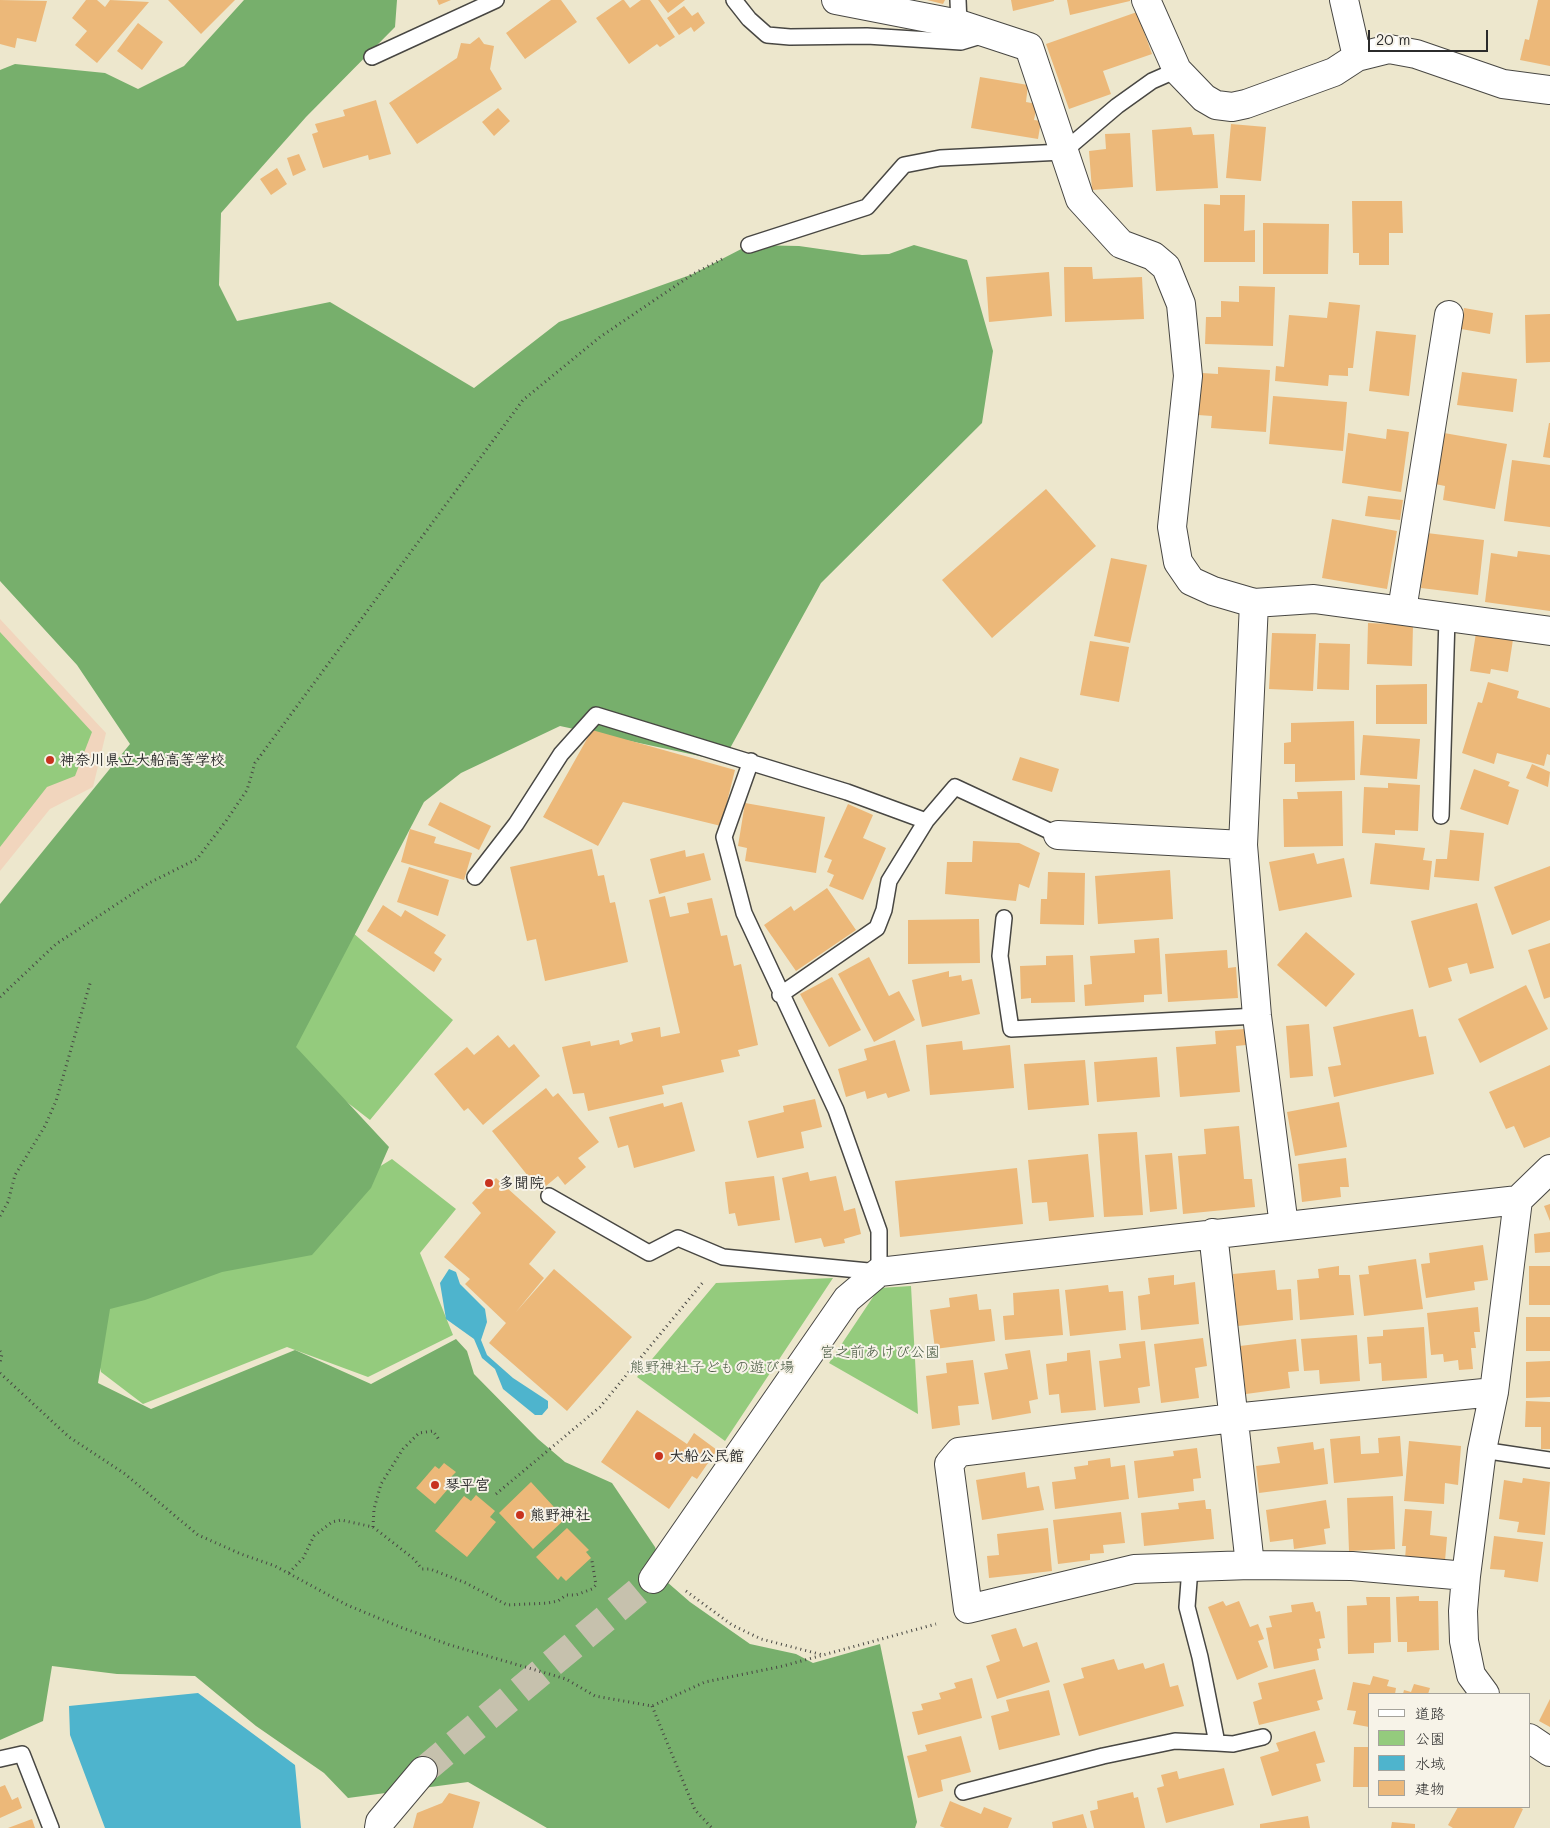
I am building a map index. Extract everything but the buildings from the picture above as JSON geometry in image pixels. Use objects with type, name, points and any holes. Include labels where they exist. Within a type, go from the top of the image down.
[{"type":"street","points":[[836,0],[959,12],[988,34],[1029,47],[1080,200],[1121,244],[1153,256],[1166,267],[1180,304],[1188,376],[1172,527],[1178,562],[1191,582],[1254,602],[1314,599],[1550,631]]},
{"type":"street","points":[[1146,0],[1177,70],[1204,98],[1216,105],[1232,107],[1334,72],[1357,57],[1389,49],[1416,54],[1503,84],[1550,90]]},
{"type":"street","points":[[1344,0],[1357,57]]},
{"type":"street","points":[[1402,610],[1449,315]]},
{"type":"street","points":[[1254,602],[1243,845],[1256,1016],[1284,1226]]},
{"type":"street","points":[[1058,835],[1243,845]]},
{"type":"street","points":[[657,1574],[847,1299],[879,1272],[1518,1200],[1550,1169]]},
{"type":"street","points":[[1484,1693],[1471,1675],[1464,1641],[1463,1611],[1482,1450],[1494,1392],[1518,1200]]},
{"type":"street","points":[[1213,1234],[1250,1565]]},
{"type":"street","points":[[1466,1576],[1352,1566],[1250,1565],[1134,1569],[968,1609],[949,1464],[959,1452],[1233,1418],[1494,1392]]},
{"type":"street","points":[[1530,1739],[1550,1752]]},
{"type":"street","points":[[379,1828],[380,1822],[423,1772]]},
{"type":"lane","points":[[372,57],[496,0]]},
{"type":"lane","points":[[734,0],[749,19],[767,35],[790,38],[867,36],[961,42],[988,34]]},
{"type":"lane","points":[[749,245],[867,207],[904,166],[940,158],[1063,152],[1117,106],[1145,86],[1177,70]]},
{"type":"lane","points":[[1441,816],[1447,618]]},
{"type":"lane","points":[[475,877],[516,824],[561,754],[596,715],[751,761],[847,792],[926,821]]},
{"type":"lane","points":[[549,1196],[649,1253],[678,1238],[723,1257],[879,1272],[880,1231],[836,1110],[780,995],[744,913],[724,837],[751,761]]},
{"type":"lane","points":[[780,995],[877,928],[884,910],[889,881],[926,821],[955,787],[1058,835]]},
{"type":"lane","points":[[1004,918],[1000,956],[1012,1028],[1256,1016]]},
{"type":"lane","points":[[1482,1450],[1550,1460]]},
{"type":"lane","points":[[1190,1568],[1187,1607],[1200,1657],[1217,1743]]},
{"type":"lane","points":[[963,1792],[1102,1756],[1175,1741],[1233,1744],[1263,1737]]},
{"type":"lane","points":[[0,1759],[22,1754],[51,1828]]},
{"type":"path","points":[[0,998],[56,944],[149,883],[197,858],[247,790],[255,763],[523,400],[600,337],[694,274],[749,245]]},
{"type":"path","points":[[0,1216],[8,1202],[15,1175],[45,1126],[56,1101],[91,980]]},
{"type":"path","points":[[496,1494],[600,1407],[723,1257]]},
{"type":"path","points":[[0,1351],[0,1363]]},
{"type":"path","points":[[0,1373],[69,1437],[125,1474],[198,1535],[289,1573],[348,1605],[400,1627],[450,1645],[566,1679],[595,1696],[652,1706],[705,1682],[824,1655],[953,1619],[968,1609]]},
{"type":"path","points":[[372,1527],[374,1509],[381,1484],[403,1449],[419,1433],[433,1430],[440,1441]]},
{"type":"path","points":[[289,1573],[303,1558],[314,1536],[332,1522],[341,1520],[372,1527],[414,1559],[422,1569],[447,1575],[466,1583],[507,1606],[558,1601],[566,1594],[576,1594],[592,1588],[596,1585],[592,1561]]},
{"type":"path","points":[[657,1574],[732,1625],[761,1639],[824,1655]]},
{"type":"path","points":[[652,1706],[695,1810],[712,1828]]},
{"type":"shaded area","name":"神奈川県立大船高等学校","points":[[0,619],[106,733],[93,787],[50,809],[0,871]]},
{"type":"green space","points":[[244,0],[397,0],[395,27],[306,117],[221,213],[219,285],[237,321],[330,302],[474,388],[559,322],[693,274],[749,245],[799,246],[862,255],[889,254],[914,245],[967,260],[993,351],[982,423],[821,583],[723,761],[560,726],[461,773],[424,802],[296,1047],[389,1147],[371,1188],[312,1255],[222,1272],[145,1300],[110,1309],[98,1383],[151,1409],[295,1350],[371,1384],[456,1339],[467,1351],[474,1374],[538,1439],[565,1462],[612,1483],[655,1547],[667,1582],[690,1602],[750,1644],[796,1654],[813,1663],[880,1644],[917,1822],[915,1828],[547,1828],[468,1782],[348,1798],[324,1773],[256,1726],[195,1676],[117,1674],[52,1666],[43,1721],[0,1740],[0,904],[130,744],[77,665],[0,581],[0,70],[15,64],[105,73],[138,89],[184,66]]},
{"type":"green space","name":"神奈川県立大船高等学校","points":[[0,632],[92,732],[75,776],[47,787],[0,847]]},
{"type":"green space","points":[[352,932],[453,1020],[370,1120],[268,1041]]},
{"type":"green space","points":[[392,1159],[456,1209],[420,1253],[453,1335],[368,1377],[287,1347],[143,1404],[101,1372],[74,1249],[307,1211]]},
{"type":"green space","name":"熊野神社子どもの遊び場","points":[[833,1278],[725,1441],[637,1377],[716,1283]]},
{"type":"green space","name":"宮之前あけび公園","points":[[911,1286],[918,1414],[829,1363],[879,1288]]},
{"type":"water","points":[[449,1269],[456,1272],[460,1284],[485,1309],[487,1322],[481,1340],[487,1355],[513,1378],[548,1401],[548,1408],[542,1415],[535,1415],[503,1389],[495,1369],[482,1358],[474,1339],[446,1319],[440,1283]]},
{"type":"water","points":[[198,1693],[295,1765],[301,1828],[105,1828],[70,1735],[69,1706]]},
{"type":"tunnel","points":[[423,1771],[653,1579]]},
{"type":"place","name":"神奈川県立大船高等学校","points":[[50,760]]},
{"type":"place","name":"多聞院","points":[[489,1183]]},
{"type":"place","name":"大船公民館","points":[[659,1456]]},
{"type":"place","name":"琴平宮","points":[[435,1485]]},
{"type":"place","name":"熊野神社","points":[[520,1515]]}]
